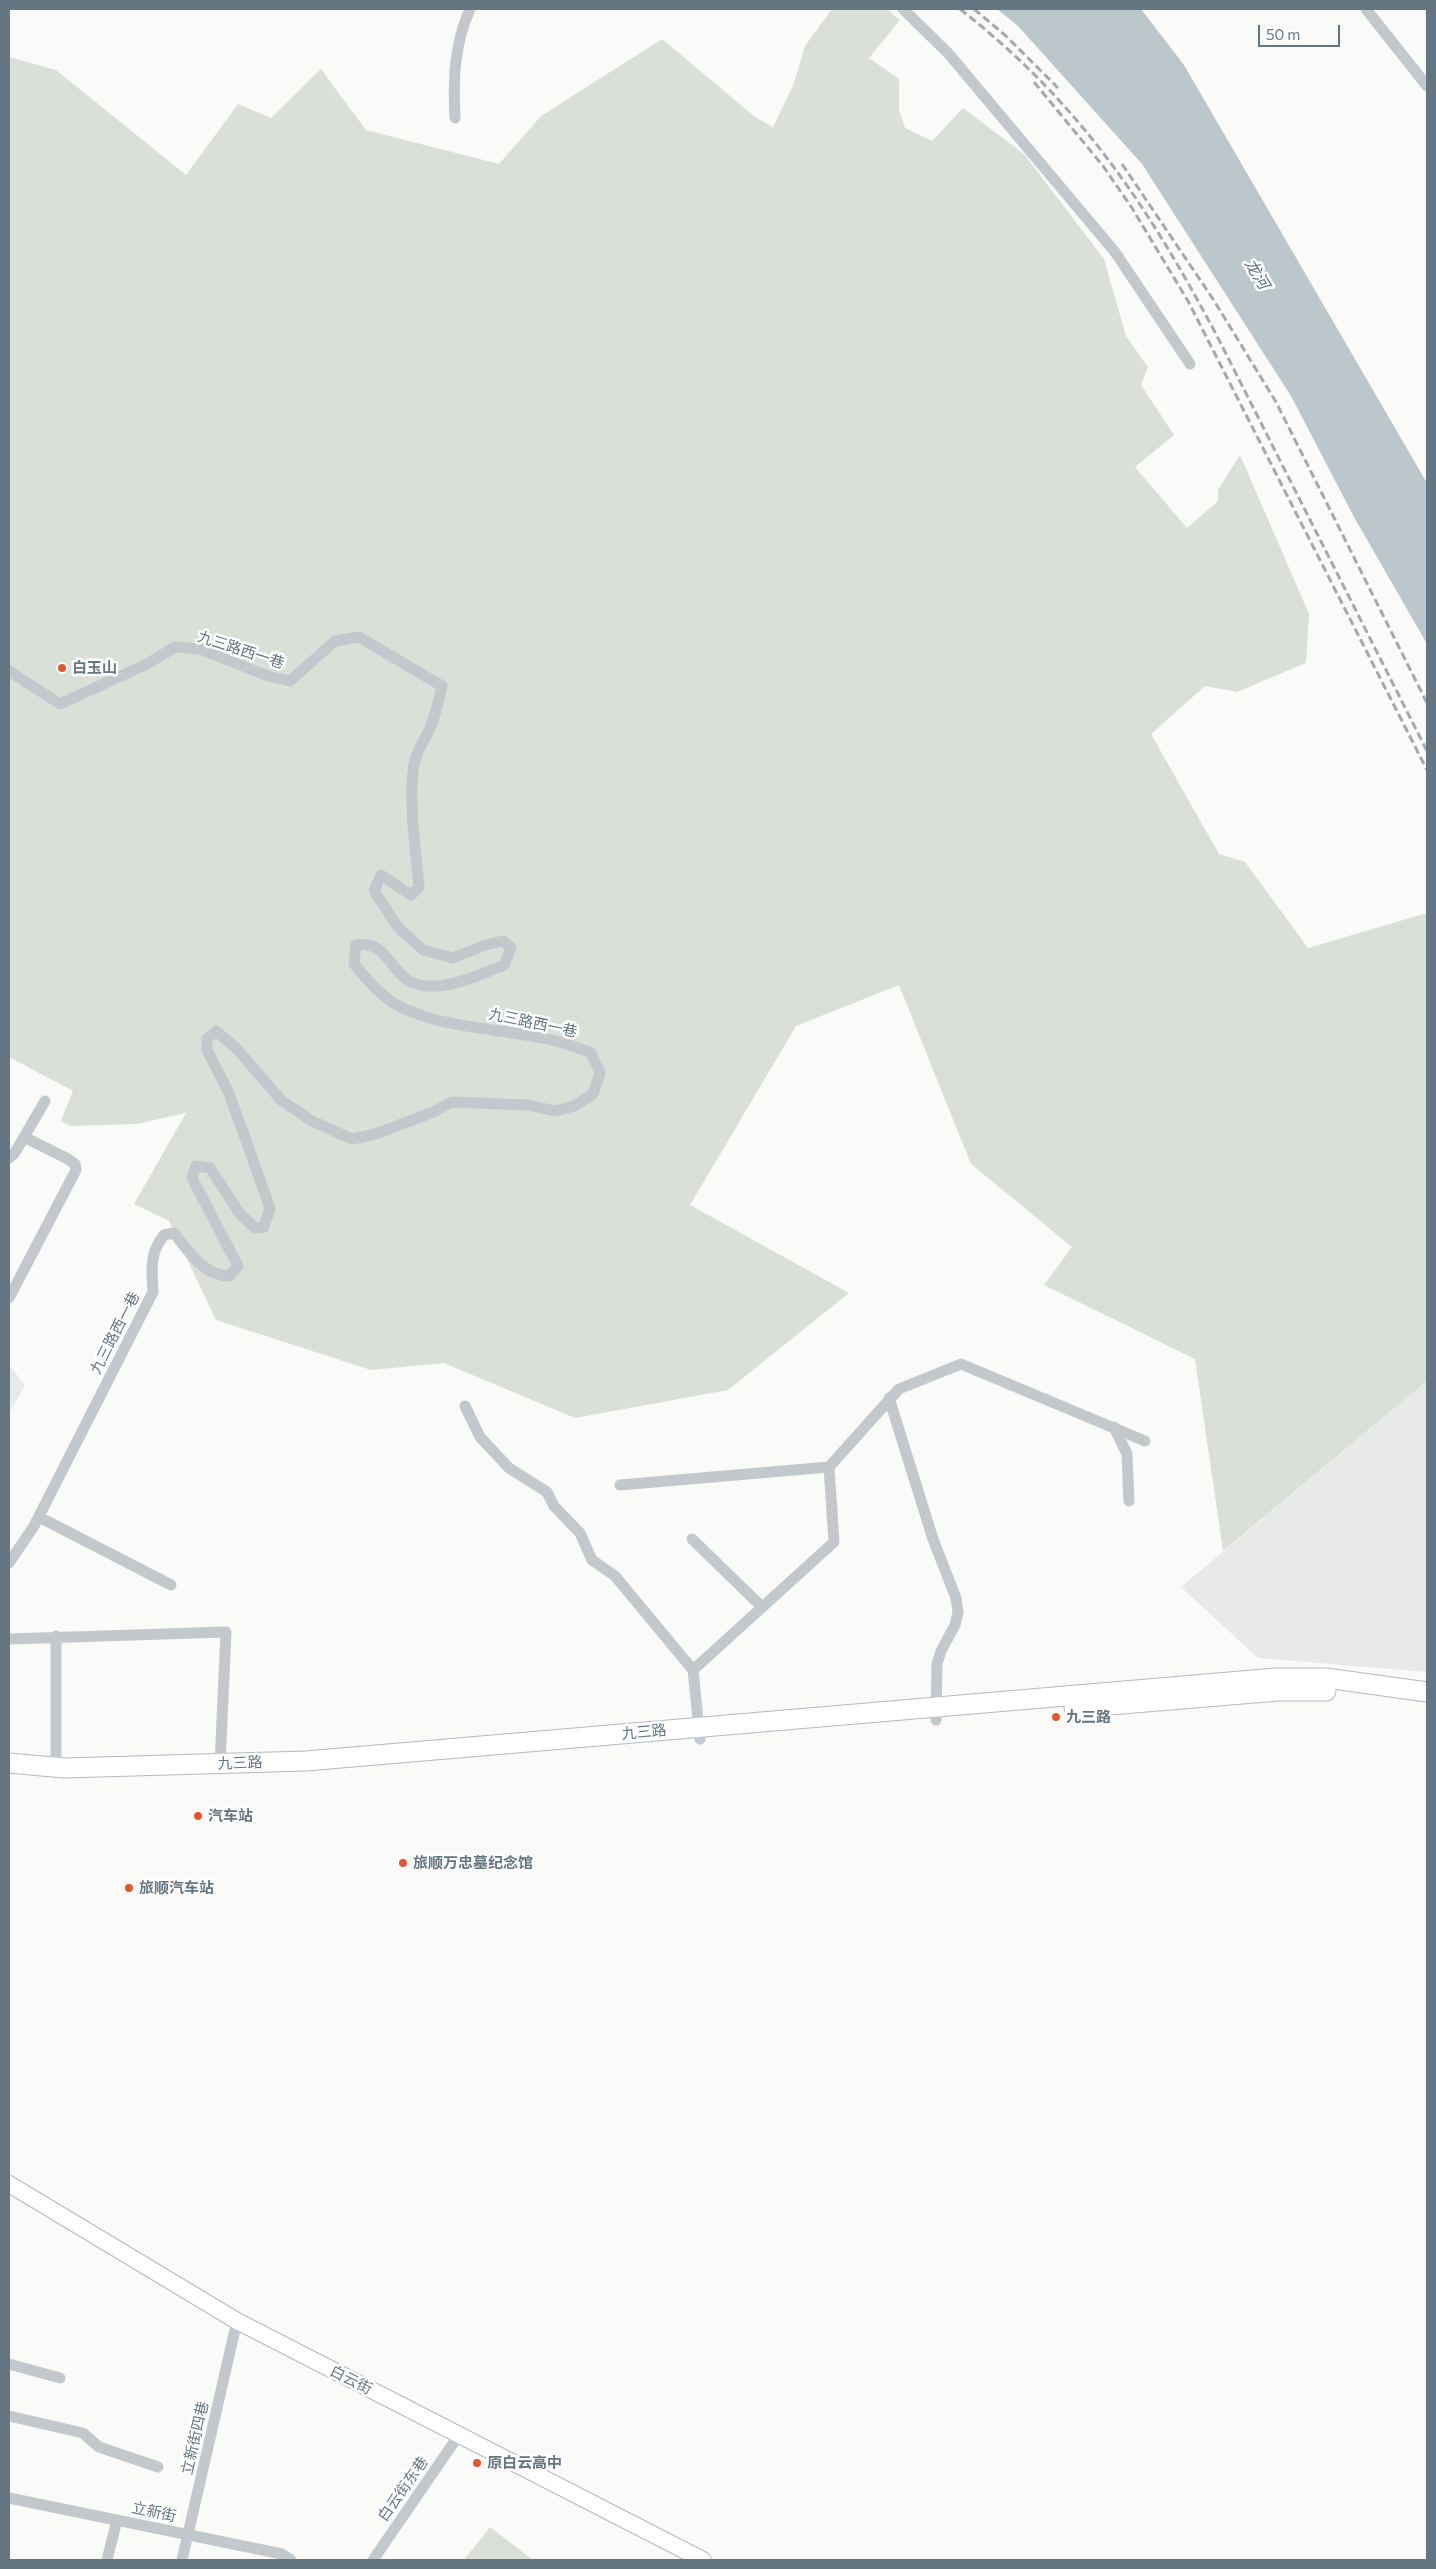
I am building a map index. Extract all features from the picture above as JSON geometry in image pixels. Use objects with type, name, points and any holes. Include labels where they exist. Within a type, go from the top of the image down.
[{"type":"highway","name":"九三路","points":[[9,1763],[56,1768],[306,1761],[700,1733],[936,1713],[1284,1678],[1342,1680],[1427,1692]]},
{"type":"highway","name":"九三路","points":[[936,1713],[1302,1690],[1350,1693],[1427,1705]]},
{"type":"highway","name":"九三路","points":[[9,1776],[63,1780],[307,1772],[700,1733]]},
{"type":"main road","name":"白云街","points":[[9,2184],[237,2322],[703,2560]]},
{"type":"street","points":[[455,118],[453,72],[460,30],[470,9]]},
{"type":"street","points":[[903,9],[948,53],[1115,252],[1190,364]]},
{"type":"street","points":[[1366,9],[1427,86]]},
{"type":"street","name":"九三路西一巷","points":[[9,671],[60,704],[147,664],[175,647],[200,649],[268,676],[290,680],[334,642],[359,637],[442,686],[438,707],[418,751],[414,766],[413,820],[419,887],[411,894],[381,875],[374,891],[398,927],[423,950],[453,958],[485,945],[503,941],[511,948],[504,965],[466,981],[436,986],[411,982],[377,948],[369,943],[356,945],[354,964],[373,987],[404,1009],[443,1021],[524,1034],[570,1044],[591,1053],[600,1073],[593,1094],[574,1106],[556,1111],[528,1105],[452,1102],[433,1112],[376,1134],[352,1139],[312,1122],[281,1100],[236,1048],[216,1032],[207,1039],[207,1050],[230,1093],[270,1208],[264,1226],[255,1228],[240,1214],[210,1168],[196,1166],[192,1178],[238,1266],[230,1276],[216,1275],[196,1259],[174,1233],[164,1235],[155,1247],[153,1254],[153,1292],[39,1517],[9,1563]]},
{"type":"street","points":[[9,1158],[14,1154],[45,1101]]},
{"type":"street","points":[[9,1298],[76,1170],[75,1164],[68,1159],[24,1137]]},
{"type":"street","points":[[620,1484],[829,1466],[899,1389],[961,1364],[1145,1441]]},
{"type":"street","points":[[889,1398],[933,1539],[957,1605],[955,1624],[941,1651],[937,1664],[936,1713]]},
{"type":"street","points":[[465,1406],[480,1437],[509,1468],[547,1492],[554,1506],[580,1533],[592,1560],[615,1576],[693,1670],[700,1733]]},
{"type":"street","points":[[1114,1427],[1127,1454],[1129,1501]]},
{"type":"street","points":[[693,1670],[834,1542],[829,1466]]},
{"type":"street","points":[[39,1517],[171,1585]]},
{"type":"street","points":[[692,1539],[762,1607]]},
{"type":"street","points":[[9,1639],[226,1632],[220,1764]]},
{"type":"street","points":[[56,1636],[56,1768]]},
{"type":"street","name":"立新街四巷","points":[[182,2560],[237,2322]]},
{"type":"street","points":[[9,2364],[60,2378]]},
{"type":"street","points":[[9,2416],[83,2433],[99,2447],[158,2467]]},
{"type":"street","name":"白云街东巷","points":[[373,2560],[459,2436]]},
{"type":"street","name":"立新街","points":[[9,2498],[282,2554],[291,2560]]},
{"type":"street","points":[[107,2560],[117,2520]]},
{"type":"shaded area","points":[[832,9],[887,9],[900,20],[869,58],[899,79],[899,110],[905,128],[932,141],[963,108],[1024,154],[1104,259],[1126,336],[1148,367],[1141,385],[1174,435],[1135,467],[1187,528],[1218,501],[1218,490],[1240,455],[1309,614],[1306,663],[1237,692],[1205,686],[1151,734],[1219,854],[1245,862],[1308,948],[1427,913],[1427,1381],[1223,1551],[1195,1359],[1044,1285],[1072,1247],[971,1164],[899,985],[796,1026],[690,1205],[849,1293],[728,1390],[575,1418],[444,1363],[371,1370],[216,1320],[169,1221],[134,1204],[186,1113],[137,1124],[71,1126],[61,1121],[73,1091],[9,1057],[9,57],[56,70],[186,175],[238,104],[271,118],[321,69],[366,130],[499,164],[541,116],[662,39],[755,117],[773,127],[793,86],[805,46]]},
{"type":"shaded area","points":[[9,1364],[25,1386],[9,1413]]},
{"type":"shaded area","points":[[1427,1381],[1427,1672],[1258,1658],[1181,1587]]},
{"type":"shaded area","points":[[490,2527],[533,2560],[464,2560]]},
{"type":"water","name":"龙河","points":[[997,9],[1141,9],[1184,65],[1427,483],[1427,644],[1354,517],[1291,396],[1142,164],[1018,26]]},
{"type":"railway","points":[[960,9],[1002,44],[1041,81],[1075,119],[1107,158],[1164,242],[1217,336],[1427,751]]},
{"type":"railway","points":[[974,9],[1006,36],[1058,88]]},
{"type":"railway","points":[[1034,82],[1103,166],[1132,208],[1188,301],[1427,770]]},
{"type":"railway","points":[[1122,164],[1213,299],[1276,402],[1427,703]]},
{"type":"place","name":"白玉山","points":[[62,668]]},
{"type":"place","name":"九三路","points":[[1056,1717]]},
{"type":"place","name":"汽车站","points":[[198,1816]]},
{"type":"place","name":"旅顺万忠墓纪念馆","points":[[403,1863]]},
{"type":"place","name":"旅顺汽车站","points":[[129,1888]]},
{"type":"place","name":"原白云高中","points":[[477,2463]]}]
